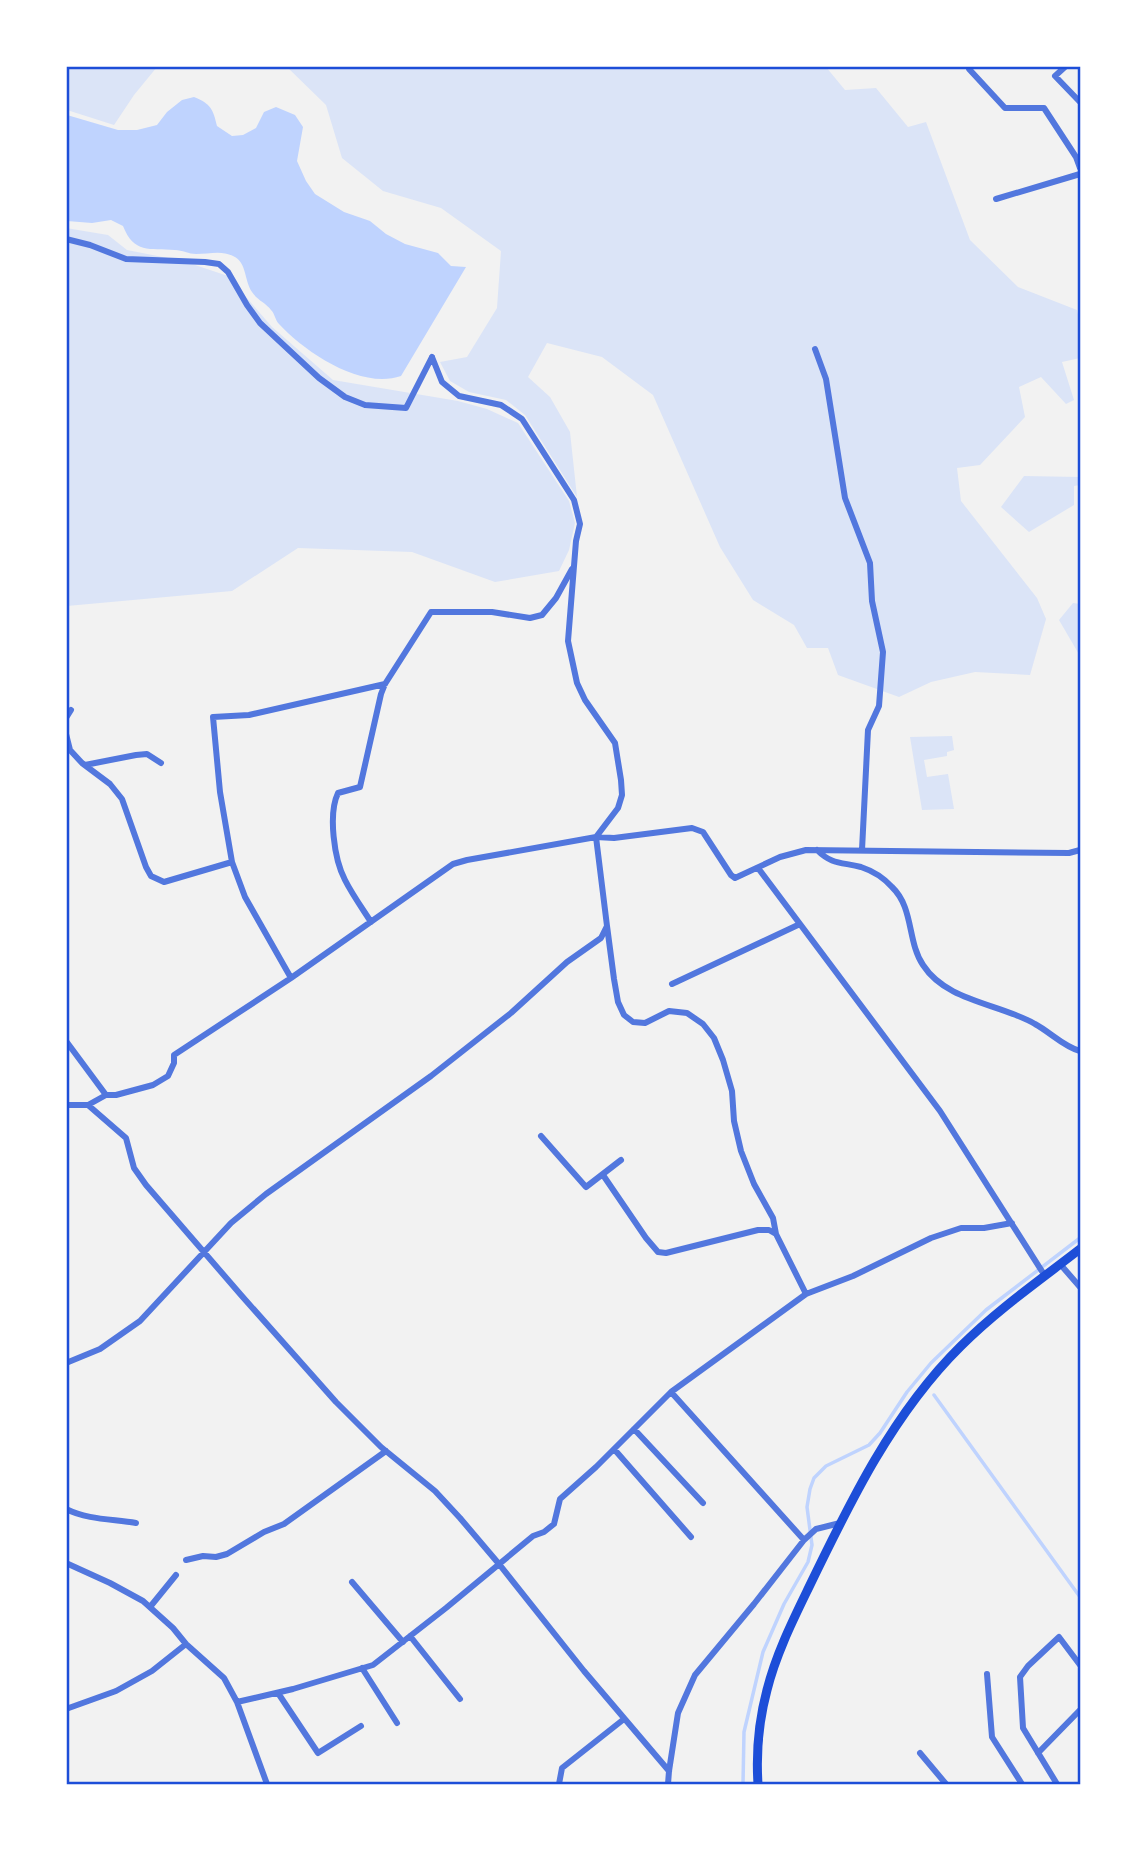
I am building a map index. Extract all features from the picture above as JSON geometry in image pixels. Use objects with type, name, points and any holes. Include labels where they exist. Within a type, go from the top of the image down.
[{"type":"main road","points":[[758,1784],[758,1746],[767,1690],[785,1638],[840,1523],[898,1424],[930,1381],[979,1328],[1042,1271],[1060,1264],[1080,1249]]},
{"type":"street","points":[[969,66],[1005,108],[1044,108],[1078,156],[1080,168]]},
{"type":"street","points":[[1066,66],[1055,76],[1080,102]]},
{"type":"street","points":[[996,199],[1080,174]]},
{"type":"street","points":[[66,239],[126,259],[219,264],[228,272],[260,323],[318,378],[345,397],[365,405],[406,408],[432,356],[442,382],[460,396],[501,405],[522,419],[574,500],[580,524],[573,566],[568,641],[577,683],[584,700],[615,743],[621,780],[622,795],[618,808],[596,837],[618,1002],[624,1015],[633,1022],[645,1023],[669,1011],[687,1013],[703,1024],[714,1038],[732,1091],[734,1121],[741,1151],[754,1184],[773,1218],[776,1234],[806,1294]]},
{"type":"street","points":[[815,349],[826,379],[845,498],[870,563],[872,601],[883,652],[879,706],[869,730],[862,850]]},
{"type":"street","points":[[371,922],[344,878],[334,846],[333,818],[338,793],[360,787],[385,684],[431,612],[492,612],[530,618],[542,615],[556,598],[573,566]]},
{"type":"street","points":[[291,978],[245,897],[232,862],[224,820],[213,717],[249,715],[385,684]]},
{"type":"street","points":[[66,718],[71,710]]},
{"type":"street","points":[[66,734],[70,750],[122,799],[151,876],[164,882],[232,862]]},
{"type":"street","points":[[85,765],[147,754],[161,763]]},
{"type":"street","points":[[66,1105],[88,1105],[106,1095],[153,1085],[168,1076],[174,1063],[174,1055],[291,978],[453,864],[596,837],[614,838],[692,828],[703,832],[730,875],[736,878],[780,857],[806,850],[1069,853],[1080,850]]},
{"type":"street","points":[[817,850],[825,858],[837,863],[878,874],[892,887],[906,909],[915,950],[933,979],[947,989],[1033,1022],[1072,1049],[1080,1051]]},
{"type":"street","points":[[758,868],[940,1111],[1042,1271]]},
{"type":"street","points":[[672,984],[800,924]]},
{"type":"street","points":[[66,1363],[100,1349],[140,1321],[231,1223],[266,1194],[431,1076],[511,1013],[567,962],[601,938],[607,926]]},
{"type":"street","points":[[66,1041],[106,1095]]},
{"type":"street","points":[[88,1105],[126,1138],[134,1168],[146,1185],[241,1295],[328,1392],[386,1451],[435,1491],[499,1564],[669,1771]]},
{"type":"street","points":[[541,1136],[586,1187],[621,1160]]},
{"type":"street","points":[[603,1175],[658,1252],[666,1253],[758,1230],[769,1230],[776,1234]]},
{"type":"street","points":[[237,1702],[373,1665],[533,1536],[554,1524],[560,1499],[671,1392],[806,1294],[853,1276],[931,1238],[961,1228],[984,1228],[1012,1223]]},
{"type":"street","points":[[1060,1264],[1080,1287]]},
{"type":"street","points":[[671,1392],[806,1539]]},
{"type":"street","points":[[634,1429],[703,1503]]},
{"type":"street","points":[[614,1449],[691,1537]]},
{"type":"street","points":[[186,1560],[227,1554],[264,1532],[284,1524],[386,1451]]},
{"type":"street","points":[[66,1509],[81,1516],[136,1523]]},
{"type":"street","points":[[668,1784],[678,1713],[695,1675],[813,1531],[840,1523]]},
{"type":"street","points":[[66,1563],[143,1601],[224,1678],[237,1702],[267,1784]]},
{"type":"street","points":[[150,1607],[176,1575]]},
{"type":"street","points":[[352,1582],[403,1642]]},
{"type":"street","points":[[411,1636],[460,1699]]},
{"type":"street","points":[[1057,1784],[1023,1728],[1020,1677],[1059,1637],[1080,1665]]},
{"type":"street","points":[[66,1709],[116,1691],[152,1671],[186,1644]]},
{"type":"street","points":[[362,1668],[397,1723]]},
{"type":"street","points":[[987,1674],[992,1737],[1022,1784]]},
{"type":"street","points":[[278,1693],[318,1753],[361,1726]]},
{"type":"street","points":[[1038,1753],[1080,1710]]},
{"type":"street","points":[[559,1784],[562,1768],[624,1719]]},
{"type":"street","points":[[920,1753],[946,1784]]},
{"type":"shaded area","points":[[66,67],[157,67],[114,125],[67,110]]},
{"type":"shaded area","points":[[287,67],[826,67],[845,90],[876,88],[908,127],[926,122],[970,240],[1018,287],[1077,310],[1080,323],[1080,358],[1062,362],[1074,400],[1066,404],[1041,377],[1019,387],[1025,417],[980,465],[957,468],[961,501],[1037,598],[1046,619],[1030,675],[975,672],[931,682],[899,697],[838,675],[828,648],[807,648],[794,625],[753,600],[720,547],[653,395],[602,357],[547,343],[528,377],[550,397],[570,432],[577,497],[525,415],[506,400],[469,392],[450,381],[440,362],[467,357],[497,308],[501,251],[441,208],[383,191],[342,158],[326,105]]},
{"type":"shaded area","points":[[66,228],[108,235],[127,250],[183,261],[228,276],[272,327],[333,380],[458,401],[487,409],[518,423],[569,501],[575,523],[569,550],[559,571],[495,582],[412,552],[298,548],[232,591],[67,606]]},
{"type":"shaded area","points":[[1024,476],[1080,477],[1080,485],[1074,486],[1074,505],[1029,532],[1001,507]]},
{"type":"shaded area","points":[[1073,603],[1080,604],[1080,656],[1059,620]]},
{"type":"shaded area","points":[[952,736],[954,750],[947,752],[947,756],[924,760],[927,777],[948,774],[954,809],[922,810],[910,737]]},
{"type":"water","points":[[194,97],[208,105],[217,126],[232,136],[243,135],[256,128],[264,112],[276,107],[295,115],[303,127],[297,161],[315,194],[344,212],[370,221],[405,244],[438,253],[451,266],[466,267],[401,376],[385,379],[352,373],[303,346],[254,295],[241,262],[233,256],[143,248],[132,241],[123,226],[111,220],[92,223],[67,221],[67,115],[118,130],[137,130],[157,125],[167,112],[182,100]]},
{"type":"waterway","points":[[743,1784],[744,1732],[763,1652],[784,1604],[808,1562],[812,1545],[807,1507],[814,1478],[826,1466],[869,1445],[931,1363],[986,1310],[1080,1238]]},
{"type":"waterway","points":[[934,1395],[1080,1597]]}]
